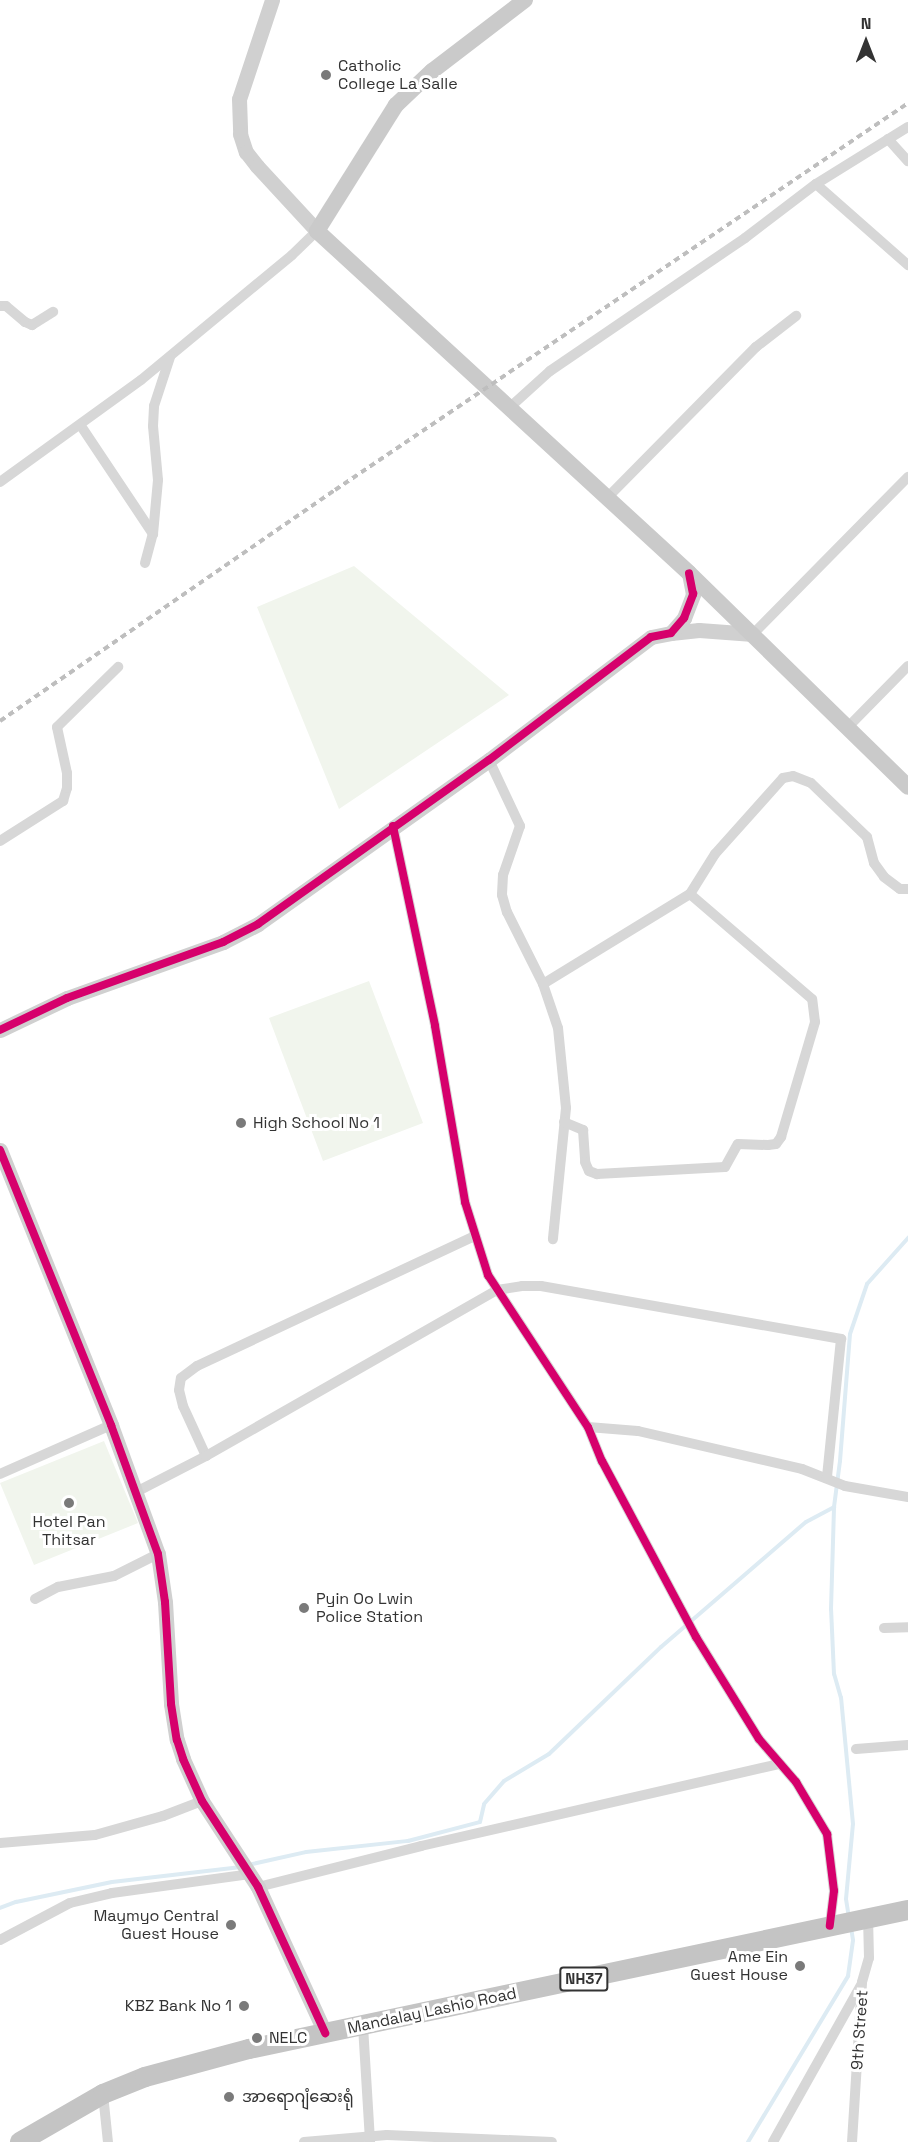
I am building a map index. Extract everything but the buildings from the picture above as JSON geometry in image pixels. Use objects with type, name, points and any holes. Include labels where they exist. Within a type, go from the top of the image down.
[{"type":"highway","name":"NH37","points":[[850,1922],[908,1910]]},
{"type":"highway","name":"Mandalay Lashio Road","points":[[20,2142],[103,2094],[154,2074],[249,2049],[850,1922]]},
{"type":"main road","points":[[525,0],[432,72],[396,105],[317,231],[689,573],[849,726],[908,787]]},
{"type":"street","points":[[0,483],[81,426],[170,357],[284,262],[317,231],[257,166],[246,152],[240,134],[239,99],[272,0]]},
{"type":"street","points":[[509,408],[550,370],[745,238],[816,184],[908,128]]},
{"type":"street","points":[[888,139],[908,161]]},
{"type":"street","points":[[816,184],[908,265]]},
{"type":"street","points":[[0,306],[6,306],[32,325],[53,312]]},
{"type":"street","points":[[606,499],[756,347],[796,315]]},
{"type":"street","points":[[145,563],[153,534],[158,480],[153,426],[154,406],[170,357]]},
{"type":"street","points":[[81,426],[153,534]]},
{"type":"street","points":[[0,1030],[66,998],[223,942],[258,924],[489,760],[651,637],[699,630],[753,634],[908,477]]},
{"type":"street","points":[[670,633],[684,618],[693,594],[689,573]]},
{"type":"street","points":[[849,726],[908,666]]},
{"type":"street","points":[[0,841],[63,801],[67,788],[67,773],[57,727],[118,667]]},
{"type":"street","points":[[489,760],[520,826],[503,875],[501,895],[507,912],[543,984],[558,1028],[566,1101],[553,1239]]},
{"type":"street","points":[[543,984],[690,894],[715,854],[783,778],[793,776],[811,783],[867,837],[874,863],[884,877],[900,889],[908,889]]},
{"type":"street","name":"9th Street","points":[[393,826],[435,1026],[465,1202],[488,1275],[588,1427],[602,1461],[688,1624],[759,1739],[796,1782],[827,1834],[834,1891],[869,1958],[862,1982],[852,2142]]},
{"type":"street","points":[[564,1122],[583,1130],[585,1162],[589,1171],[597,1174],[725,1167],[738,1144],[776,1144],[781,1137],[816,1022],[812,999],[690,894]]},
{"type":"street","points":[[0,1150],[111,1425],[158,1554],[165,1602],[170,1692],[177,1740],[202,1801],[249,1872],[325,2033]]},
{"type":"street","points":[[206,1456],[183,1406],[179,1390],[181,1378],[197,1366],[474,1236]]},
{"type":"street","points":[[136,1492],[206,1456],[497,1290],[522,1286],[541,1286],[841,1338],[829,1478]]},
{"type":"street","points":[[0,1474],[111,1425]]},
{"type":"street","points":[[588,1427],[638,1431],[802,1469],[845,1486],[908,1497]]},
{"type":"street","points":[[35,1599],[58,1587],[114,1576],[158,1554]]},
{"type":"street","points":[[884,1628],[908,1627]]},
{"type":"street","points":[[856,1749],[908,1745]]},
{"type":"street","points":[[0,1940],[70,1903],[112,1893],[421,1846],[780,1764]]},
{"type":"street","points":[[0,1843],[95,1835],[163,1816],[202,1801]]},
{"type":"street","points":[[773,2142],[862,1982]]},
{"type":"street","points":[[363,2026],[370,2139]]},
{"type":"street","points":[[103,2094],[108,2142]]},
{"type":"street","points":[[304,2142],[370,2139],[387,2135],[552,2142]]},
{"type":"shaded area","points":[[354,566],[509,695],[339,809],[257,607]]},
{"type":"shaded area","points":[[369,981],[423,1123],[323,1161],[269,1018]]},
{"type":"shaded area","name":"Hotel Pan Thitsar","points":[[104,1441],[138,1523],[34,1565],[0,1483]]},
{"type":"waterway","points":[[849,1918],[846,1899],[853,1824],[841,1698],[834,1674],[831,1609],[834,1507],[850,1334],[867,1284],[908,1238]]},
{"type":"waterway","points":[[248,1865],[306,1852],[408,1841],[480,1822],[484,1804],[504,1781],[549,1754],[661,1647],[806,1522],[834,1507]]},
{"type":"waterway","points":[[0,1908],[16,1902],[112,1882],[241,1867]]},
{"type":"waterway","points":[[748,2142],[848,1976],[853,1940],[851,1928]]},
{"type":"railway","points":[[0,721],[335,490],[908,103]]},
{"type":"cycle path","points":[[0,1030],[67,998],[223,942],[258,924],[489,760],[651,637],[671,633],[684,618],[693,594],[689,573]]},
{"type":"cycle path","points":[[393,826],[435,1026],[465,1202],[488,1275],[588,1427],[602,1461],[696,1637],[759,1739],[796,1782],[827,1834],[834,1891],[830,1926]]},
{"type":"cycle path","points":[[0,1150],[111,1425],[158,1554],[165,1602],[171,1704],[177,1740],[183,1759],[202,1801],[258,1887],[325,2033]]},
{"type":"place","name":"Catholic College La Salle","points":[[326,75]]},
{"type":"place","name":"High School No 1","points":[[241,1123]]},
{"type":"place","name":"Hotel Pan Thitsar","points":[[69,1503]]},
{"type":"place","name":"Pyin Oo Lwin Police Station","points":[[304,1608]]},
{"type":"place","name":"Maymyo Central Guest House","points":[[231,1925]]},
{"type":"place","name":"Ame Ein Guest House","points":[[800,1966]]},
{"type":"place","name":"KBZ Bank No 1","points":[[244,2006]]},
{"type":"place","name":"NELC","points":[[257,2038]]},
{"type":"place","name":"အာရောဂျံဆေးရုံ","points":[[229,2097]]}]
